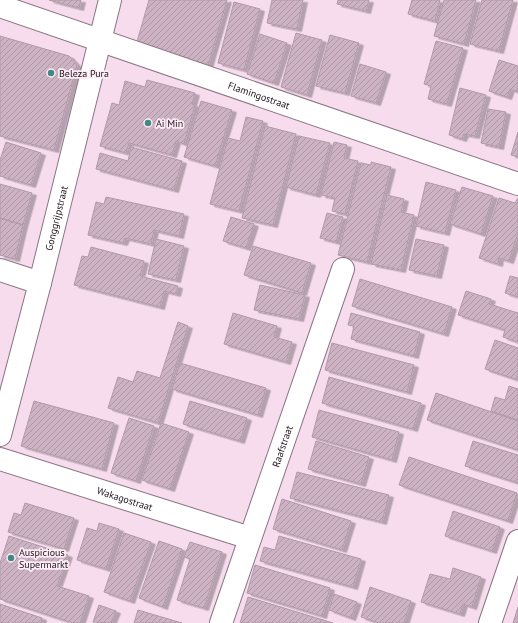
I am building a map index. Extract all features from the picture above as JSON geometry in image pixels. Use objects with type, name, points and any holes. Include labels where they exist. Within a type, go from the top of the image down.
[{"type":"street","name":"Gonggrijpstraat","points":[[0,436],[40,283],[110,0]]},
{"type":"street","name":"Flamingostraat","points":[[0,6],[518,184]]},
{"type":"street","name":"Raafstraat","points":[[221,623],[343,269]]},
{"type":"street","points":[[0,270],[40,283]]},
{"type":"street","name":"Wakagostraat","points":[[0,459],[250,538]]},
{"type":"street","points":[[490,623],[518,541]]},
{"type":"building","points":[[49,0],[81,0],[79,8]]},
{"type":"building","points":[[149,0],[227,0],[208,66],[136,45]]},
{"type":"building","points":[[272,0],[303,0],[297,29],[267,23]]},
{"type":"building","points":[[338,0],[369,0],[366,11],[337,4]]},
{"type":"building","points":[[412,0],[440,0],[435,21],[408,14]]},
{"type":"building","points":[[444,0],[476,0],[464,44],[434,36]]},
{"type":"building","points":[[482,0],[513,0],[499,51],[470,44]]},
{"type":"building","points":[[234,2],[260,9],[244,70],[218,63]]},
{"type":"building","points":[[296,33],[322,40],[307,95],[281,87]]},
{"type":"building","points":[[260,34],[287,43],[274,83],[247,74]]},
{"type":"building","points":[[330,35],[359,43],[345,93],[316,86]]},
{"type":"building","points":[[0,36],[69,56],[77,65],[54,150],[0,136]]},
{"type":"building","points":[[436,41],[463,48],[447,104],[428,99],[431,86],[424,84]]},
{"type":"building","points":[[499,60],[518,66],[518,92],[510,89],[507,97],[489,91]]},
{"type":"building","points":[[360,64],[386,72],[376,103],[351,96]]},
{"type":"building","name":"Ai Min","points":[[147,80],[195,93],[192,104],[195,105],[184,144],[176,141],[172,155],[129,143],[126,153],[100,146],[112,103],[119,105],[125,81],[145,87]]},
{"type":"building","points":[[460,88],[486,95],[475,136],[464,134],[462,139],[449,135]]},
{"type":"building","points":[[201,101],[232,110],[215,166],[184,157]]},
{"type":"building","points":[[488,109],[506,112],[499,147],[481,143]]},
{"type":"building","points":[[246,117],[263,121],[239,211],[210,204],[228,138],[240,141]]},
{"type":"building","points":[[265,126],[296,134],[273,225],[242,218]]},
{"type":"building","points":[[518,132],[518,157],[511,155]]},
{"type":"building","points":[[299,136],[330,143],[316,195],[286,187]]},
{"type":"building","points":[[6,142],[41,153],[31,185],[0,176],[0,160]]},
{"type":"building","points":[[334,142],[347,145],[344,158],[358,161],[345,214],[332,211],[335,198],[321,195]]},
{"type":"building","points":[[131,147],[182,161],[174,190],[96,169],[100,153],[128,161]]},
{"type":"building","points":[[371,162],[391,167],[367,262],[338,255],[361,163],[371,165]]},
{"type":"building","points":[[426,182],[456,190],[445,233],[416,226]]},
{"type":"building","points":[[0,184],[32,193],[23,225],[0,218]]},
{"type":"building","points":[[462,187],[493,196],[481,234],[450,224]]},
{"type":"building","points":[[387,195],[404,199],[401,212],[414,215],[401,270],[371,264]]},
{"type":"building","points":[[106,197],[184,214],[179,236],[154,230],[151,244],[125,238],[123,243],[88,235],[96,202],[104,204]]},
{"type":"building","points":[[499,198],[515,203],[518,198],[518,233],[509,261],[499,258],[498,264],[479,258]]},
{"type":"building","points":[[327,213],[343,217],[336,242],[320,238]]},
{"type":"building","points":[[231,217],[254,224],[246,248],[223,241]]},
{"type":"building","points":[[0,218],[23,225],[15,259],[0,255]]},
{"type":"building","points":[[156,239],[184,246],[176,280],[148,274]]},
{"type":"building","points":[[416,239],[444,245],[437,276],[409,270]]},
{"type":"building","points":[[253,246],[311,263],[302,293],[244,275]]},
{"type":"building","points":[[91,247],[144,261],[140,276],[178,286],[176,294],[164,291],[160,307],[74,285],[82,256],[88,257]]},
{"type":"building","points":[[510,276],[518,278],[518,297],[505,293]]},
{"type":"building","points":[[360,279],[452,307],[444,334],[352,306]]},
{"type":"building","points":[[260,285],[305,295],[299,319],[254,310]]},
{"type":"building","points":[[466,291],[491,299],[489,304],[518,313],[518,342],[503,337],[505,330],[458,315]]},
{"type":"building","points":[[233,313],[277,326],[274,337],[292,342],[286,362],[224,344]]},
{"type":"building","points":[[351,313],[420,332],[414,356],[351,339],[354,326],[348,325]]},
{"type":"building","points":[[178,322],[188,326],[158,423],[108,408],[118,377],[133,382],[137,371],[160,378]]},
{"type":"building","points":[[495,340],[518,348],[518,380],[485,369]]},
{"type":"building","points":[[332,343],[414,365],[407,392],[325,370]]},
{"type":"building","points":[[180,363],[266,388],[258,415],[172,389]]},
{"type":"building","points":[[329,377],[421,403],[413,429],[322,403]]},
{"type":"building","points":[[509,386],[518,389],[518,420],[491,411],[495,397],[505,400]]},
{"type":"building","points":[[436,393],[518,421],[518,450],[427,420]]},
{"type":"building","points":[[34,401],[114,423],[102,469],[21,446]]},
{"type":"building","points":[[190,401],[247,418],[240,441],[183,424]]},
{"type":"building","points":[[319,410],[399,432],[392,460],[312,437]]},
{"type":"building","points":[[129,418],[154,426],[136,481],[111,473]]},
{"type":"building","points":[[161,423],[189,432],[170,489],[142,480]]},
{"type":"building","points":[[316,441],[369,457],[361,484],[308,469]]},
{"type":"building","points":[[473,441],[518,455],[518,483],[465,466]]},
{"type":"building","points":[[409,457],[517,493],[508,521],[399,485]]},
{"type":"building","points":[[297,472],[389,495],[382,522],[290,498]]},
{"type":"building","points":[[282,499],[351,521],[342,550],[273,529]]},
{"type":"building","points":[[25,503],[74,518],[64,549],[8,532],[14,513],[21,515]]},
{"type":"building","points":[[453,511],[500,527],[492,551],[445,536]]},
{"type":"building","points":[[99,523],[119,529],[106,569],[77,560],[87,528],[97,531]]},
{"type":"building","points":[[124,533],[151,542],[130,601],[104,592]]},
{"type":"building","points":[[9,536],[68,555],[57,586],[89,596],[80,623],[73,623],[0,599],[0,563]]},
{"type":"building","points":[[279,536],[361,559],[353,587],[260,561],[264,547],[275,550]]},
{"type":"building","points":[[159,541],[182,549],[163,607],[139,598]]},
{"type":"building","points":[[190,542],[222,552],[204,608],[177,600],[190,559],[184,557]]},
{"type":"building","points":[[255,565],[330,588],[322,616],[247,593]]},
{"type":"building","points":[[453,568],[481,577],[472,607],[463,604],[460,614],[421,602],[430,574],[450,579]]},
{"type":"building","points":[[370,587],[411,601],[404,623],[379,623],[361,617]]},
{"type":"building","points":[[334,594],[357,602],[351,618],[329,610]]},
{"type":"building","points":[[248,597],[333,623],[240,623]]},
{"type":"building","points":[[0,604],[42,618],[41,623],[0,623]]},
{"type":"building","points":[[99,605],[116,611],[111,623],[93,622]]},
{"type":"building","points":[[518,607],[518,623],[513,623]]},
{"type":"building","points":[[138,610],[182,623],[134,623]]},
{"type":"place","name":"Beleza Pura","points":[[51,73]]},
{"type":"place","name":"Ai Min","points":[[148,123]]},
{"type":"place","name":"Auspicious Supermarkt","points":[[11,558]]}]
